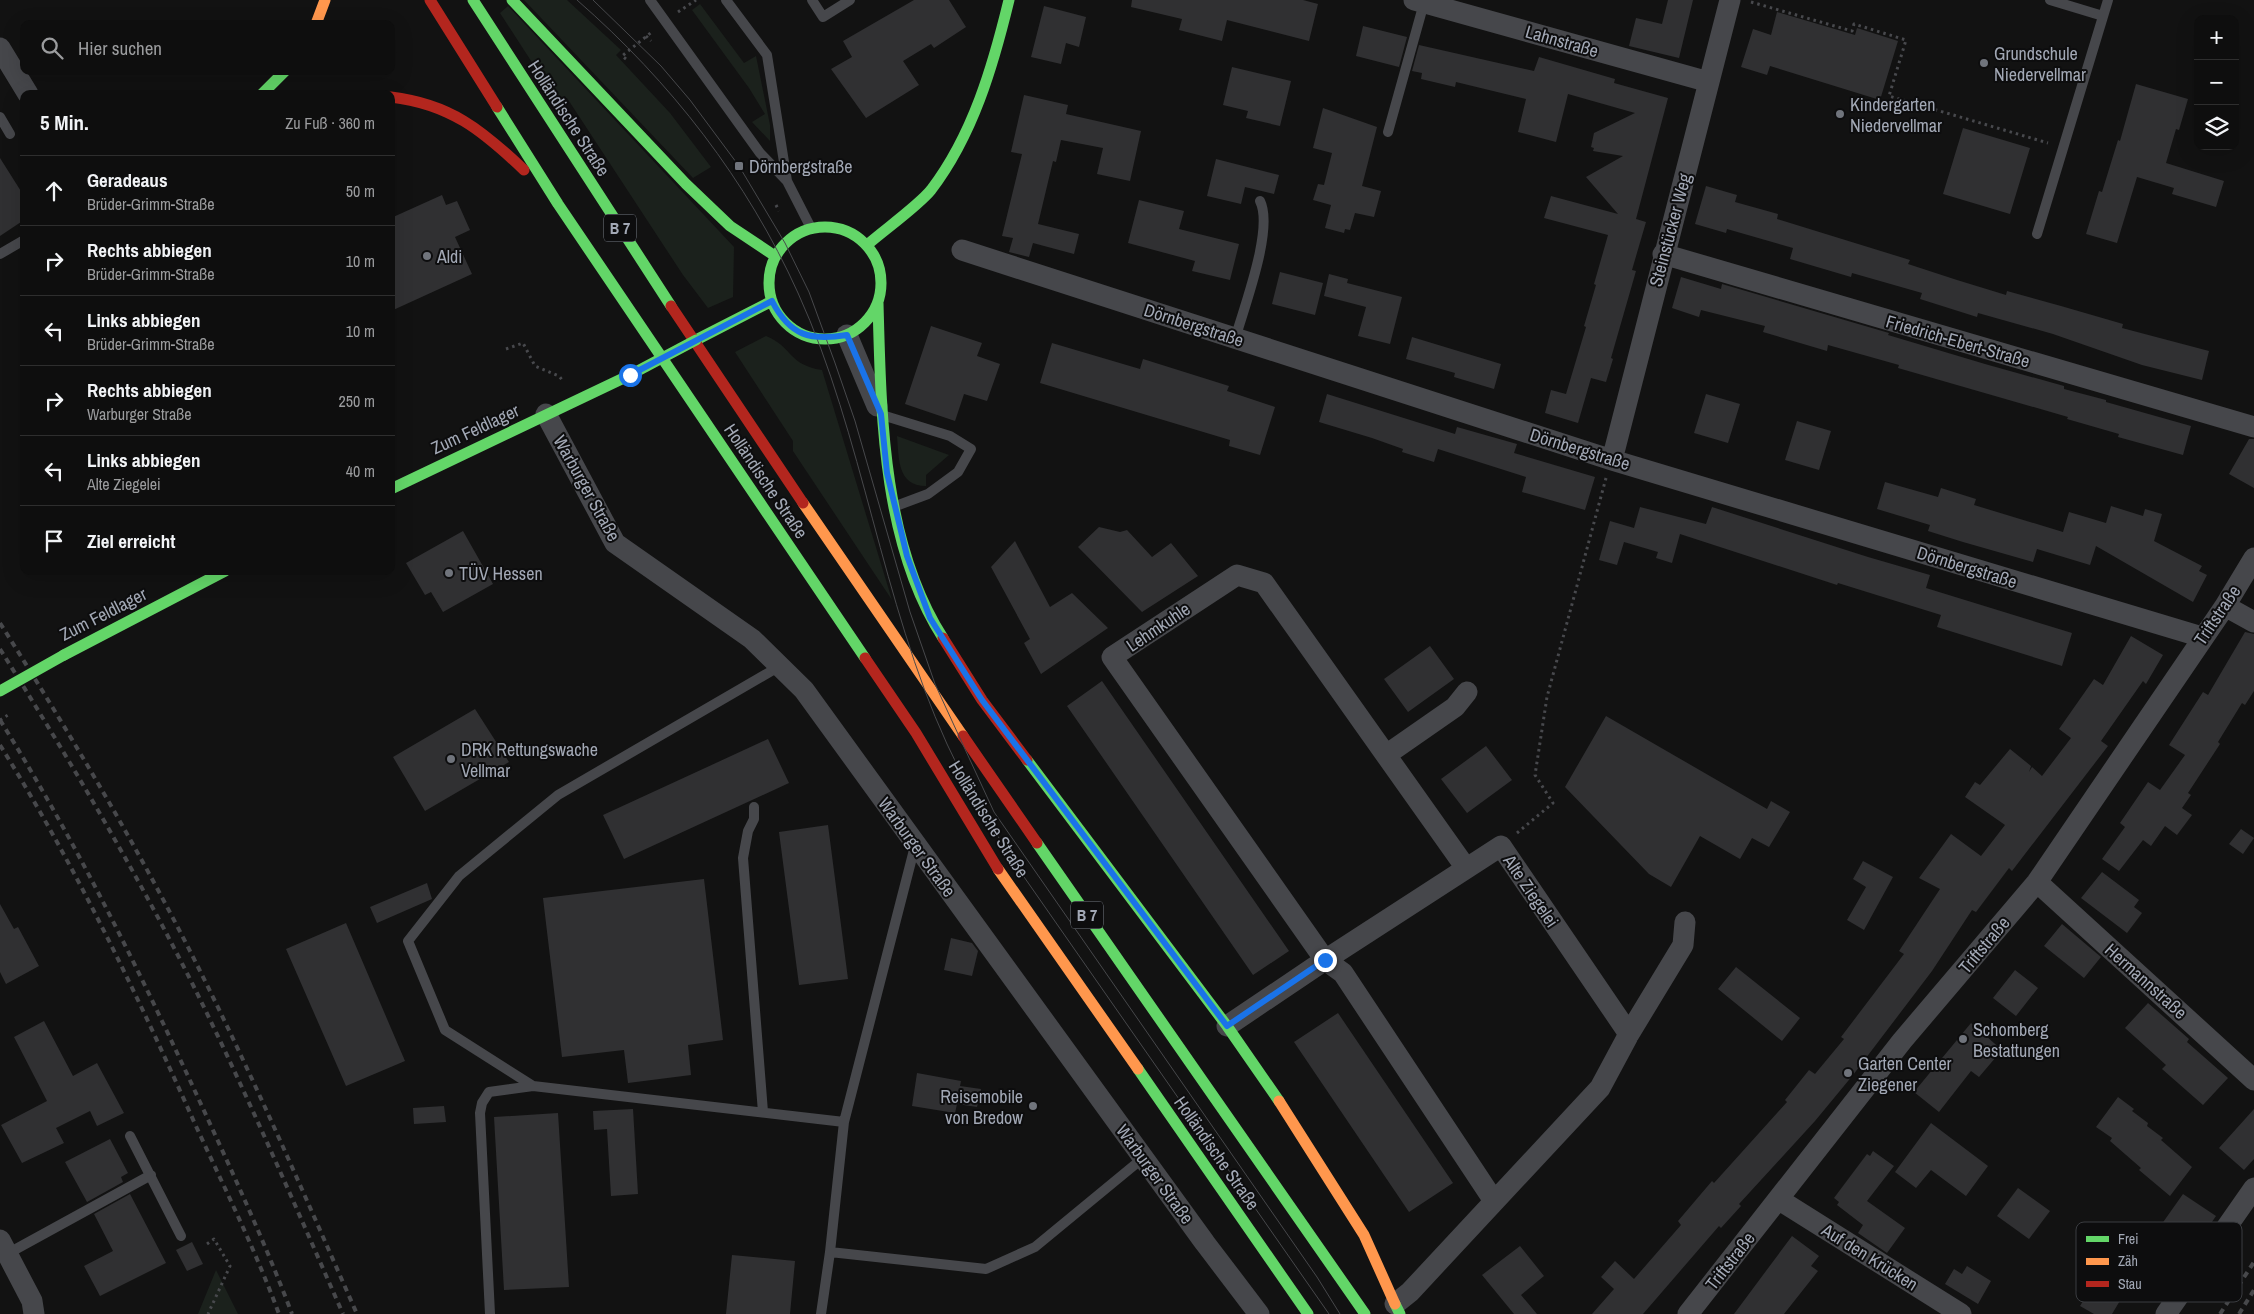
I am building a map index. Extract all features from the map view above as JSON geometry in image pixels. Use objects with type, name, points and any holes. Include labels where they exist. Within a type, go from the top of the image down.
[{"type":"main road","points":[[318,20],[325,0]]},
{"type":"main road","name":"B 7","points":[[430,0],[558,204]]},
{"type":"main road","name":"Holländische Straße","points":[[473,0],[585,176],[810,516],[1365,1314]]},
{"type":"main road","points":[[512,0],[686,184],[730,226],[775,256]]},
{"type":"main road","points":[[867,245],[930,191],[961,141],[992,69],[1009,0]]},
{"type":"main road","points":[[266,90],[281,75]]},
{"type":"main road","points":[[395,98],[424,102],[467,120],[487,134],[558,204]]},
{"type":"main road","name":"Holländische Straße","points":[[558,204],[916,733],[991,858],[1308,1314]]},
{"type":"main road","points":[[878,303],[871,316],[860,327],[847,335],[821,339],[802,334],[789,326],[778,315],[772,301],[769,286],[770,271],[775,256],[793,237],[811,228],[826,227],[841,229],[855,235],[867,245],[876,258],[881,272],[881,288],[878,303],[881,414],[887,473],[907,556],[930,618],[982,700],[1227,1026],[1293,1121],[1364,1235],[1397,1309]]},
{"type":"main road","name":"Zum Feldlager","points":[[395,487],[630,375],[772,301]]},
{"type":"main road","name":"Zum Feldlager","points":[[0,692],[64,655],[217,575]]},
{"type":"street","name":"Steinstücker Weg","points":[[1612,460],[1663,254],[1730,0]]},
{"type":"street","name":"Lahnstraße","points":[[1419,1],[1709,82]]},
{"type":"street","points":[[0,48],[26,90]]},
{"type":"street","name":"Dörnbergstraße","points":[[962,250],[1612,460],[2202,637]]},
{"type":"street","name":"Friedrich-Ebert-Straße","points":[[1663,254],[2254,427]]},
{"type":"street","points":[[847,335],[881,414]]},
{"type":"street","name":"Warburger Straße","points":[[546,414],[615,544],[752,639],[804,690],[1143,1158],[1259,1314]]},
{"type":"street","name":"Triftstraße","points":[[1688,1314],[1902,1041],[2037,882],[2202,637],[2225,606],[2254,558]]},
{"type":"street","name":"Lehmkuhle","points":[[1325,960],[1112,658],[1237,575],[1264,583],[1466,868]]},
{"type":"street","points":[[2225,606],[2254,622]]},
{"type":"street","points":[[1386,755],[1455,707],[1467,692]]},
{"type":"street","name":"Alte Ziegelei","points":[[1227,1026],[1501,846],[1629,1034]]},
{"type":"street","name":"Hermannstraße","points":[[2037,882],[2254,1080]]},
{"type":"street","points":[[1397,1309],[1410,1292],[1600,1088],[1629,1034],[1683,945],[1686,922]]},
{"type":"street","points":[[1325,960],[1343,973],[1494,1201]]},
{"type":"street","points":[[2230,1222],[2254,1188]]},
{"type":"street","name":"Auf den Krücken","points":[[1778,1199],[1961,1314]]},
{"type":"street","points":[[4,1247],[32,1300],[34,1314]]},
{"type":"street","points":[[2166,1314],[2174,1302]]},
{"type":"lane","points":[[650,0],[760,153],[787,181],[811,228]]},
{"type":"lane","points":[[726,0],[767,55],[787,181]]},
{"type":"lane","points":[[812,0],[823,17],[850,0]]},
{"type":"lane","points":[[2050,0],[2103,16]]},
{"type":"lane","points":[[2037,234],[2108,0]]},
{"type":"lane","points":[[1388,132],[1419,1]]},
{"type":"lane","points":[[0,117],[10,134]]},
{"type":"lane","points":[[1236,339],[1265,233],[1264,210],[1260,201]]},
{"type":"lane","points":[[0,254],[20,242]]},
{"type":"lane","points":[[881,414],[950,436],[971,449],[958,472],[928,494],[895,507]]},
{"type":"lane","points":[[533,1086],[445,1030],[408,941],[459,876],[558,796],[780,666]]},
{"type":"lane","points":[[754,807],[754,819],[748,831],[743,858],[763,1112]]},
{"type":"lane","points":[[822,1314],[844,1122],[915,845]]},
{"type":"lane","points":[[490,1314],[480,1113],[482,1103],[489,1092],[533,1086],[844,1122]]},
{"type":"lane","points":[[130,1136],[181,1236]]},
{"type":"lane","points":[[830,1252],[986,1269],[1036,1247],[1143,1158]]},
{"type":"lane","points":[[4,1247],[151,1175]]},
{"type":"path","points":[[1745,0],[1852,31],[1854,24],[1906,40],[1889,96],[2062,147]]},
{"type":"path","points":[[646,36],[651,41]]},
{"type":"path","points":[[776,205],[779,211]]},
{"type":"path","points":[[506,349],[523,344],[535,366],[559,376],[575,401]]},
{"type":"path","points":[[1501,846],[1553,803],[1535,775],[1547,697],[1612,460]]},
{"type":"path","points":[[207,1244],[214,1239],[230,1266],[208,1314]]},
{"type":"shaded area","points":[[524,0],[567,0],[621,50],[616,55],[670,113],[711,167],[693,178]]},
{"type":"shaded area","points":[[700,4],[744,63],[756,56],[770,125],[770,141],[752,122],[765,114],[749,88],[692,10]]},
{"type":"shaded area","points":[[508,6],[734,247],[733,297],[708,308],[683,275],[567,98],[555,98],[500,13]]},
{"type":"shaded area","points":[[766,336],[781,345],[796,360],[811,368],[822,370],[892,600],[793,451],[793,441],[735,352]]},
{"type":"shaded area","points":[[897,436],[949,455],[926,475],[926,486],[917,485],[905,476],[899,461]]},
{"type":"shaded area","points":[[216,1270],[238,1314],[198,1314]]},
{"type":"building","points":[[914,0],[949,0],[966,27],[934,48],[931,44],[903,61],[919,85],[866,118],[831,69],[852,57],[843,41]]},
{"type":"building","points":[[1132,0],[1303,0],[1318,4],[1309,41],[1227,20],[1222,41],[1179,30],[1182,19],[1131,7]]},
{"type":"building","points":[[1668,0],[1693,0],[1679,58],[1629,46],[1636,18],[1662,24]]},
{"type":"building","points":[[1044,6],[1086,17],[1079,47],[1066,43],[1061,64],[1031,57]]},
{"type":"building","points":[[1777,12],[1855,35],[1857,28],[1898,41],[1880,100],[1770,66],[1767,75],[1741,67],[1753,29],[1771,35]]},
{"type":"building","points":[[1363,26],[1407,37],[1399,67],[1356,56]]},
{"type":"building","points":[[1419,45],[1534,71],[1539,57],[1615,79],[1614,83],[1668,98],[1636,219],[1646,222],[1632,270],[1636,271],[1611,358],[1613,359],[1606,382],[1591,378],[1578,423],[1545,413],[1551,390],[1566,394],[1586,327],[1584,326],[1596,285],[1594,284],[1608,235],[1544,218],[1551,196],[1618,214],[1586,177],[1623,156],[1593,151],[1594,148],[1591,147],[1594,133],[1635,113],[1568,94],[1556,142],[1518,132],[1526,99],[1456,82],[1455,87],[1421,79],[1422,73],[1412,71]]},
{"type":"building","points":[[1232,67],[1291,81],[1280,126],[1246,118],[1248,111],[1223,105]]},
{"type":"building","points":[[2136,84],[2188,99],[2179,130],[2176,129],[2166,163],[2224,181],[2216,207],[2172,194],[2174,188],[2137,177],[2117,243],[2086,234],[2099,191],[2102,192],[2118,140],[2120,141]]},
{"type":"building","points":[[1024,95],[1068,105],[1066,114],[1141,131],[1130,181],[1097,174],[1103,148],[1061,140],[1056,162],[1053,161],[1038,224],[1079,234],[1074,254],[1033,243],[1029,257],[1009,252],[1013,238],[1002,236],[1022,154],[1011,152]]},
{"type":"building","points":[[1323,108],[1377,127],[1362,186],[1381,191],[1374,217],[1355,213],[1350,230],[1345,229],[1344,233],[1325,228],[1331,205],[1313,200],[1318,184],[1324,185],[1332,153],[1313,148]]},
{"type":"building","points":[[1963,128],[2030,148],[2010,214],[1943,194]]},
{"type":"building","points":[[0,158],[20,190],[20,223],[0,236]]},
{"type":"building","points":[[1216,159],[1279,175],[1274,194],[1245,187],[1241,204],[1207,196]]},
{"type":"building","points":[[1706,186],[1737,195],[1735,202],[1778,214],[1777,219],[1910,260],[1908,264],[2006,295],[2007,291],[2123,324],[2122,328],[2209,351],[2202,380],[2142,365],[2053,334],[1978,313],[1977,317],[1920,299],[1922,293],[1852,273],[1851,277],[1790,259],[1793,248],[1727,229],[1726,233],[1695,224]]},
{"type":"building","name":"Aldi","points":[[442,195],[446,205],[457,201],[470,230],[455,237],[472,274],[395,309],[395,216]]},
{"type":"building","points":[[1139,200],[1184,211],[1179,229],[1239,244],[1230,280],[1192,271],[1195,261],[1128,243]]},
{"type":"building","points":[[1280,272],[1323,283],[1315,315],[1272,304]]},
{"type":"building","points":[[1329,274],[1348,279],[1347,283],[1402,297],[1390,344],[1358,336],[1366,307],[1324,296]]},
{"type":"building","points":[[1681,277],[1721,289],[1722,284],[2064,386],[2064,389],[2106,400],[2106,402],[2191,426],[2183,455],[2118,437],[2119,434],[2067,419],[2068,417],[1898,368],[1899,365],[1828,345],[1827,351],[1763,332],[1765,326],[1701,310],[1699,317],[1672,308]]},
{"type":"building","points":[[931,326],[982,343],[977,356],[1000,364],[987,401],[964,394],[955,421],[905,404]]},
{"type":"building","points":[[1412,337],[1501,364],[1494,389],[1454,377],[1455,373],[1406,359]]},
{"type":"building","points":[[1052,343],[1140,369],[1143,359],[1229,386],[1227,391],[1275,407],[1260,455],[1229,446],[1230,440],[1040,383]]},
{"type":"building","points":[[1327,394],[1455,434],[1457,427],[1517,444],[1514,453],[1595,477],[1585,510],[1522,492],[1526,477],[1438,449],[1434,462],[1402,452],[1403,449],[1372,438],[1319,422]]},
{"type":"building","points":[[1706,394],[1740,404],[1728,443],[1694,433]]},
{"type":"building","points":[[1797,421],[1831,431],[1819,470],[1785,460]]},
{"type":"building","points":[[2249,439],[2254,439],[2254,488],[2229,474]]},
{"type":"building","points":[[1885,482],[1938,497],[1941,488],[1976,499],[1974,505],[2063,532],[2069,512],[2106,523],[2111,506],[2143,516],[2145,509],[2162,514],[2154,541],[2202,566],[2199,571],[2207,575],[2193,602],[2096,546],[2090,565],[2037,549],[2033,562],[1963,542],[1928,531],[1930,525],[1877,509]]},
{"type":"building","points":[[1640,507],[1706,524],[1712,507],[1930,575],[1926,588],[2072,633],[2062,666],[1937,627],[1941,615],[1838,583],[1837,585],[1680,534],[1672,563],[1656,558],[1658,552],[1624,542],[1617,565],[1599,560],[1610,521],[1634,528]]},
{"type":"building","points":[[1099,527],[1120,532],[1127,530],[1152,557],[1171,543],[1198,576],[1142,612],[1078,547]]},
{"type":"building","name":"TÜV Hessen","points":[[463,531],[493,584],[443,612],[431,592],[425,595],[406,563]]},
{"type":"building","points":[[1015,541],[1050,607],[1072,593],[1108,628],[1041,674],[1024,643],[1030,639],[991,567]]},
{"type":"building","points":[[2245,632],[2254,634],[2254,691],[2245,705],[2242,703],[2218,742],[2220,744],[2188,793],[2191,795],[2182,808],[2192,815],[2177,835],[2165,826],[2151,846],[2143,840],[2119,871],[2102,859],[2125,827],[2120,823],[2148,782],[2160,790],[2185,755],[2169,745],[2203,692],[2208,695]]},
{"type":"building","points":[[2131,636],[2163,655],[2146,684],[2143,681],[2101,741],[2108,746],[2012,871],[2009,868],[1976,912],[1972,910],[1932,971],[1853,1075],[1815,1121],[1739,1204],[1741,1206],[1721,1228],[1719,1226],[1643,1314],[1592,1314],[1614,1289],[1601,1277],[1615,1261],[1634,1279],[1681,1225],[1678,1221],[1712,1181],[1714,1183],[1787,1102],[1785,1100],[1809,1070],[1815,1074],[1844,1039],[1841,1037],[1904,954],[1899,951],[1940,889],[1919,878],[1951,834],[1981,856],[2005,825],[1965,797],[1975,782],[1980,785],[2010,749],[2031,766],[2029,772],[2032,767],[2042,776],[2071,738],[2059,729],[2094,679],[2103,685]]},
{"type":"building","points":[[1430,646],[1454,679],[1408,712],[1384,679]]},
{"type":"building","points":[[1102,681],[1289,951],[1253,975],[1067,706]]},
{"type":"building","name":"DRK Rettungswache Vellmar","points":[[475,709],[509,762],[425,811],[393,757]]},
{"type":"building","points":[[1606,716],[1767,809],[1771,801],[1790,812],[1769,847],[1752,838],[1740,859],[1700,836],[1671,887],[1649,874],[1565,787]]},
{"type":"building","points":[[768,739],[789,783],[624,859],[603,815]]},
{"type":"building","points":[[1486,746],[1512,780],[1467,813],[1441,779]]},
{"type":"building","points":[[828,825],[848,979],[799,985],[779,832]]},
{"type":"building","points":[[2241,829],[2254,838],[2243,854],[2229,844]]},
{"type":"building","points":[[1863,861],[1893,877],[1864,930],[1847,920],[1866,887],[1853,879]]},
{"type":"building","points":[[2102,872],[2139,900],[2134,907],[2142,913],[2127,933],[2081,898]]},
{"type":"building","points":[[704,879],[723,1040],[688,1045],[691,1075],[628,1083],[624,1050],[562,1057],[543,898]]},
{"type":"building","points":[[427,883],[432,899],[377,923],[370,907]]},
{"type":"building","points":[[0,904],[14,929],[18,927],[39,966],[6,984],[0,972]]},
{"type":"building","points":[[346,923],[405,1061],[346,1086],[286,949]]},
{"type":"building","points":[[2062,924],[2101,957],[2084,978],[2044,946]]},
{"type":"building","points":[[951,938],[972,943],[978,951],[972,976],[944,970]]},
{"type":"building","points":[[1736,967],[1800,1018],[1782,1041],[1718,989]]},
{"type":"building","points":[[2015,970],[2038,988],[2016,1016],[1993,998]]},
{"type":"building","points":[[2148,1003],[2189,1039],[2187,1042],[2228,1078],[2203,1105],[2162,1069],[2166,1065],[2125,1028]]},
{"type":"building","points":[[1338,1013],[1453,1183],[1409,1212],[1294,1042]]},
{"type":"building","points":[[44,1021],[73,1076],[97,1063],[124,1113],[97,1126],[90,1111],[56,1128],[64,1143],[22,1163],[1,1125],[47,1101],[14,1037]]},
{"type":"building","points":[[1971,1023],[2002,1050],[1979,1077],[1971,1071],[1939,1112],[1914,1092]]},
{"type":"building","points":[[917,1073],[961,1081],[960,1086],[981,1089],[977,1107],[957,1104],[955,1113],[912,1106]]},
{"type":"building","points":[[2118,1097],[2134,1109],[2132,1111],[2148,1123],[2147,1126],[2163,1138],[2161,1140],[2192,1167],[2170,1196],[2139,1170],[2141,1168],[2110,1141],[2112,1138],[2096,1127]]},
{"type":"building","points":[[444,1106],[446,1122],[414,1124],[413,1108]]},
{"type":"building","points":[[633,1109],[638,1194],[611,1196],[607,1129],[594,1130],[593,1111]]},
{"type":"building","points":[[2254,1109],[2254,1159],[2244,1170],[2219,1148]]},
{"type":"building","points":[[558,1113],[569,1287],[504,1290],[494,1117]]},
{"type":"building","points":[[1931,1123],[1988,1166],[1966,1196],[1931,1170],[1916,1188],[1895,1172]]},
{"type":"building","points":[[110,1139],[128,1173],[121,1177],[123,1182],[87,1202],[65,1162]]},
{"type":"building","points":[[1873,1151],[1894,1166],[1867,1201],[1905,1228],[1887,1253],[1858,1233],[1863,1225],[1837,1205],[1839,1202],[1834,1198],[1867,1154],[1870,1156]]},
{"type":"building","points":[[2018,1188],[2050,1211],[2029,1239],[1997,1216]]},
{"type":"building","points":[[130,1194],[166,1263],[100,1296],[84,1266],[113,1251],[94,1214]]},
{"type":"building","points":[[2183,1194],[2216,1216],[2212,1222],[2163,1222]]},
{"type":"building","points":[[1792,1236],[1819,1256],[1811,1266],[1818,1271],[1784,1314],[1734,1314]]},
{"type":"building","points":[[192,1242],[203,1264],[187,1271],[176,1250]]},
{"type":"building","points":[[1520,1246],[1544,1276],[1521,1295],[1537,1314],[1514,1314],[1482,1275]]},
{"type":"building","points":[[732,1255],[795,1261],[790,1314],[726,1314]]},
{"type":"building","points":[[1967,1266],[1991,1281],[1978,1304],[1945,1284],[1954,1269],[1962,1274]]},
{"type":"building","points":[[2082,1302],[2119,1302],[2112,1314],[2094,1314],[2080,1306]]},
{"type":"tram line","points":[[577,0],[644,64],[704,135],[755,211],[778,251],[821,348],[840,404],[888,576],[924,689],[947,744],[979,805],[1015,864],[1329,1314]]},
{"type":"tram line","points":[[593,0],[661,66],[690,100],[739,166],[785,243],[809,292],[855,421],[910,612],[935,684],[994,812],[1317,1277],[1340,1314]]},
{"type":"railway","points":[[0,623],[108,800],[183,937],[265,1106],[357,1314]]},
{"type":"railway","points":[[0,649],[101,816],[172,944],[214,1027],[252,1109],[343,1314]]},
{"type":"railway","points":[[0,720],[53,810],[103,901],[172,1042],[232,1172],[292,1314]]},
{"type":"railway","points":[[0,745],[54,837],[128,979],[239,1218],[279,1314]]},
{"type":"railway","points":[[2242,1280],[2254,1262]]},
{"type":"railway","points":[[2239,1314],[2254,1290]]},
{"type":"railway","points":[[2220,1314],[2228,1302]]},
{"type":"traffic: fast","points":[[473,0],[671,306]]},
{"type":"traffic: fast","points":[[512,0],[686,184],[730,226],[775,256]]},
{"type":"traffic: fast","points":[[867,245],[925,196],[946,169],[959,146],[980,99],[996,50],[1009,0]]},
{"type":"traffic: fast","points":[[266,90],[281,75]]},
{"type":"traffic: fast","points":[[497,107],[558,204],[865,658]]},
{"type":"traffic: fast","points":[[825,227],[846,231],[865,243],[877,262],[881,283],[877,304],[865,323],[846,335],[825,339],[804,335],[785,323],[773,304],[769,283],[773,262],[785,243],[804,231],[825,227]]},
{"type":"traffic: fast","points":[[696,340],[772,301]]},
{"type":"traffic: fast","points":[[878,303],[884,432],[896,519],[908,561],[923,601],[943,638]]},
{"type":"traffic: fast","points":[[630,375],[696,340]]},
{"type":"traffic: fast","points":[[395,487],[630,375]]},
{"type":"traffic: fast","points":[[64,655],[217,575]]},
{"type":"traffic: fast","points":[[0,691],[64,655]]},
{"type":"traffic: fast","points":[[1027,760],[1227,1026],[1279,1101]]},
{"type":"traffic: fast","points":[[1037,843],[1365,1314]]},
{"type":"traffic: fast","points":[[1138,1069],[1308,1314]]},
{"type":"traffic: fast","points":[[1395,1304],[1400,1314]]},
{"type":"traffic: slow","points":[[318,20],[325,0]]},
{"type":"traffic: slow","points":[[803,503],[963,736]]},
{"type":"traffic: slow","points":[[998,869],[1138,1069]]},
{"type":"traffic: slow","points":[[1279,1101],[1364,1235],[1395,1304]]},
{"type":"traffic: jam","points":[[430,0],[497,107]]},
{"type":"traffic: jam","points":[[395,98],[431,106],[464,121],[494,143],[524,170]]},
{"type":"traffic: jam","points":[[671,306],[803,503]]},
{"type":"traffic: jam","points":[[943,638],[982,700],[1027,760]]},
{"type":"traffic: jam","points":[[865,658],[916,733],[998,869]]},
{"type":"traffic: jam","points":[[963,736],[1037,843]]},
{"type":"place","name":"Grundschule Niedervellmar","points":[[1984,63]]},
{"type":"place","name":"Kindergarten Niedervellmar","points":[[1840,114]]},
{"type":"place","name":"Dörnbergstraße","points":[[739,166]]},
{"type":"place","name":"Aldi","points":[[427,256]]},
{"type":"place","name":"TÜV Hessen","points":[[449,573]]},
{"type":"place","name":"DRK Rettungswache Vellmar","points":[[451,759]]},
{"type":"place","name":"Schomberg Bestattungen","points":[[1963,1039]]},
{"type":"place","name":"Garten Center Ziegener","points":[[1848,1073]]},
{"type":"place","name":"Reisemobile von Bredow","points":[[1033,1106]]},
{"type":"route","points":[[630,375],[772,301],[778,315],[789,326],[802,334],[821,339],[847,335],[881,414],[887,473],[907,556],[930,618],[982,700],[1227,1026],[1325,960]]}]
